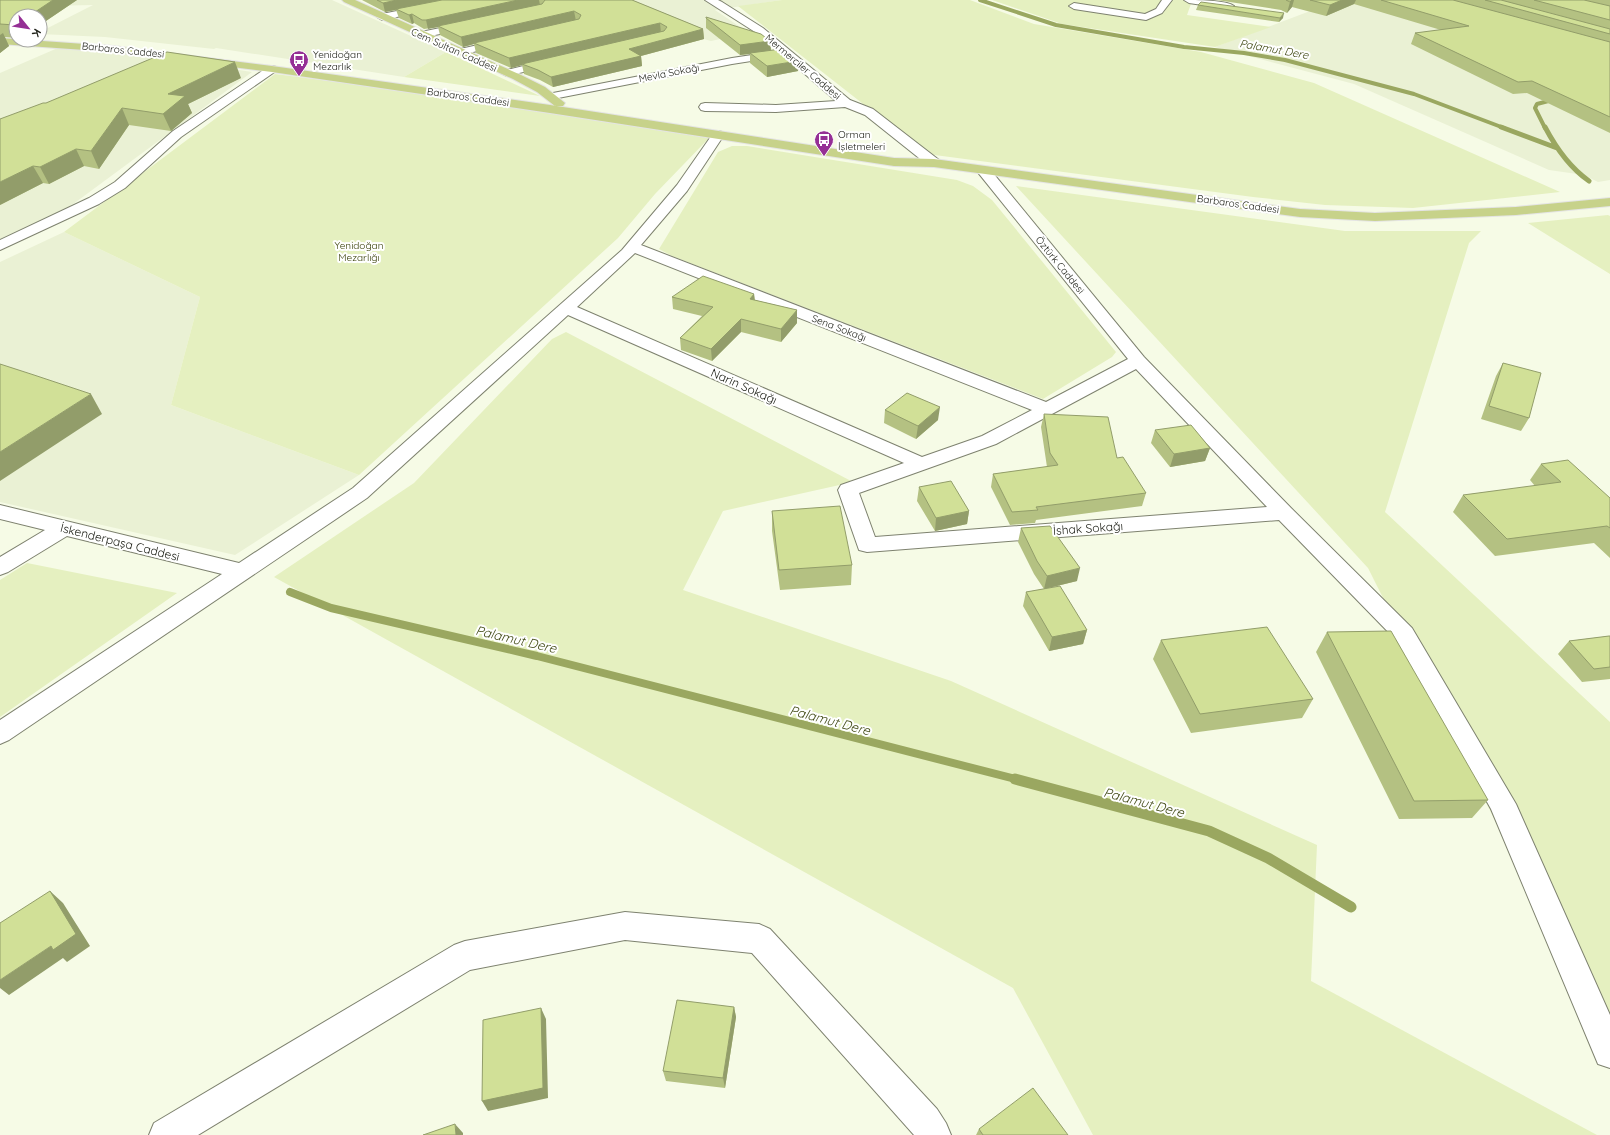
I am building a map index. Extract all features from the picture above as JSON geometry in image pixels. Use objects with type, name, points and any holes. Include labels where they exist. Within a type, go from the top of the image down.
[{"type":"main road","name":"Cem Sultan Caddesi","points":[[348,0],[421,35],[507,73],[554,103]]},
{"type":"main road","name":"Barbaros Caddesi","points":[[48,37],[144,43],[554,103],[723,132],[896,153],[934,163],[1300,213],[1375,217],[1516,211],[1610,202]]},
{"type":"main road","name":"Barbaros Caddesi","points":[[0,41],[113,49],[554,103]]},
{"type":"main road","name":"Barbaros Caddesi","points":[[1544,208],[1574,197],[1610,192]]},
{"type":"street","points":[[382,17],[465,0]]},
{"type":"street","name":"Mermerciler Caddesi","points":[[710,0],[719,4],[759,30],[846,103],[869,112],[934,163]]},
{"type":"street","points":[[1074,6],[1146,17],[1159,11],[1167,0]]},
{"type":"street","points":[[1189,0],[1235,7]]},
{"type":"street","points":[[421,35],[481,22]]},
{"type":"street","points":[[460,52],[514,40]]},
{"type":"street","name":"Mevla Sokağı","points":[[554,103],[732,61],[787,52]]},
{"type":"street","points":[[507,73],[561,60]]},
{"type":"street","points":[[0,246],[94,201],[120,185],[177,134],[272,69]]},
{"type":"street","points":[[705,107],[777,109],[819,107],[846,103]]},
{"type":"street","points":[[0,733],[360,492],[632,247],[682,188],[723,132]]},
{"type":"street","name":"Öztürk Caddesi","points":[[982,170],[1138,361],[1284,513],[1404,634],[1502,804],[1610,1052]]},
{"type":"street","name":"Sena Sokağı","points":[[632,247],[1047,409]]},
{"type":"street","name":"Narin Sokağı","points":[[566,308],[922,464]]},
{"type":"street","points":[[922,464],[989,440],[1138,361]]},
{"type":"street","name":"İshak Sokağı","points":[[922,464],[848,490],[867,546],[1284,513]]},
{"type":"street","name":"İskenderpaşa Caddesi","points":[[0,512],[241,571]]},
{"type":"street","points":[[0,568],[64,528]]},
{"type":"street","points":[[166,1135],[465,956],[624,926],[759,939],[925,1121],[934,1135]]},
{"type":"shaded area","points":[[0,0],[332,0],[446,52],[404,77],[216,48],[105,37],[48,34],[48,28],[93,5],[0,7]]},
{"type":"shaded area","points":[[559,0],[782,0],[715,10],[749,33],[711,41]]},
{"type":"shaded area","points":[[1339,0],[1416,0],[1610,54],[1610,180],[1598,182],[1584,175],[1549,170],[1354,84],[1215,47]]},
{"type":"shaded area","points":[[60,47],[130,53],[252,72],[61,213],[0,240],[0,73]]},
{"type":"shaded area","points":[[64,232],[200,297],[171,405],[359,475],[235,555],[0,502],[0,262]]},
{"type":"green space","points":[[782,0],[970,0],[1034,24],[1201,52],[1314,83],[1560,192],[1413,208],[1325,205],[1253,197],[927,154],[738,6]]},
{"type":"green space","points":[[992,0],[1183,0],[1192,1],[1187,15],[1271,27],[1215,47],[1062,24]]},
{"type":"green space","points":[[446,52],[540,96],[404,77]]},
{"type":"green space","name":"Yenidoğan Mezarlığı","points":[[275,74],[361,85],[711,136],[655,194],[618,238],[359,475],[171,405],[200,297],[64,232]]},
{"type":"green space","points":[[732,146],[747,146],[957,180],[973,186],[992,200],[1116,352],[1112,357],[1043,399],[672,256],[659,249],[718,152]]},
{"type":"green space","points":[[1016,186],[1345,231],[1481,231],[1469,243],[1385,512],[1610,722],[1610,1045],[1600,1029],[1368,568]]},
{"type":"green space","points":[[1610,216],[1610,274],[1528,223]]},
{"type":"green space","points":[[566,332],[853,482],[723,511],[683,590],[951,681],[1317,845],[1311,981],[1597,1135],[1093,1135],[1013,988],[274,577],[414,483],[552,339]]},
{"type":"green space","points":[[27,563],[177,593],[0,717],[0,580]]},
{"type":"building","points":[[0,0],[53,0],[41,8],[8,8],[8,25],[0,24]]},
{"type":"building","points":[[377,0],[397,0],[383,3]]},
{"type":"building","points":[[442,0],[518,0],[426,20],[422,20],[412,14],[409,15],[396,9]]},
{"type":"building","points":[[545,0],[632,0],[703,29],[629,49],[641,56],[551,77],[522,64],[664,31],[667,27],[660,23],[509,58],[474,43],[579,19],[581,15],[574,11],[461,37],[438,26],[542,4]]},
{"type":"building","points":[[1310,0],[1342,0],[1330,5]]},
{"type":"building","points":[[1381,0],[1453,0],[1610,42],[1610,117],[1532,81],[1518,82],[1415,33],[1469,26]]},
{"type":"building","points":[[1485,0],[1501,0],[1610,29],[1610,34]]},
{"type":"building","points":[[1534,0],[1584,0],[1610,6],[1610,20]]},
{"type":"building","points":[[1201,2],[1284,13],[1280,18],[1198,5]]},
{"type":"building","points":[[706,17],[761,34],[770,41],[740,45]]},
{"type":"building","points":[[781,49],[798,61],[767,66],[750,53]]},
{"type":"building","points":[[167,52],[235,62],[168,94],[185,96],[163,114],[122,108],[91,151],[76,149],[40,167],[33,166],[0,182],[0,119],[46,103]]},
{"type":"building","points":[[703,276],[754,294],[750,299],[797,310],[781,329],[741,319],[711,349],[680,338],[713,307],[672,297]]},
{"type":"building","points":[[1503,363],[1541,373],[1529,418],[1489,406]]},
{"type":"building","points":[[0,364],[34,375],[91,394],[0,452]]},
{"type":"building","points":[[907,393],[940,407],[918,426],[885,410]]},
{"type":"building","points":[[1044,414],[1108,417],[1117,458],[1123,457],[1146,493],[1036,507],[1038,510],[1012,512],[993,474],[1058,465],[1050,453]]},
{"type":"building","points":[[1191,425],[1210,448],[1174,454],[1155,430]]},
{"type":"building","points":[[1568,460],[1610,498],[1610,528],[1607,526],[1507,539],[1463,495],[1561,482],[1541,464]]},
{"type":"building","points":[[951,481],[969,511],[936,518],[919,487]]},
{"type":"building","points":[[840,506],[852,565],[779,570],[772,511]]},
{"type":"building","points":[[1050,526],[1080,568],[1047,576],[1037,561],[1021,528]]},
{"type":"building","points":[[1060,586],[1087,630],[1052,637],[1026,592]]},
{"type":"building","points":[[1267,627],[1313,699],[1200,714],[1161,640]]},
{"type":"building","points":[[1391,631],[1488,800],[1414,801],[1327,632]]},
{"type":"building","points":[[1610,636],[1610,667],[1594,669],[1569,641]]},
{"type":"building","points":[[50,891],[76,934],[53,950],[51,946],[0,980],[0,923]]},
{"type":"building","points":[[677,1000],[734,1007],[723,1078],[663,1071]]},
{"type":"building","points":[[541,1008],[543,1088],[482,1101],[483,1020]]},
{"type":"building","points":[[1033,1088],[1068,1135],[983,1135],[979,1129]]},
{"type":"building","points":[[455,1124],[456,1135],[423,1135]]},
{"type":"waterway","name":"Palamut Dere","points":[[980,0],[1056,25],[1184,47],[1244,53],[1285,60],[1414,94],[1504,128]]},
{"type":"waterway","points":[[1545,128],[1535,108],[1537,104],[1556,99]]},
{"type":"waterway","name":"Palamut Dere","points":[[1501,127],[1557,148]]},
{"type":"waterway","points":[[1545,127],[1564,157],[1575,170],[1589,181]]},
{"type":"waterway","name":"Palamut Dere","points":[[290,592],[331,608],[537,656],[1019,780]]},
{"type":"waterway","name":"Palamut Dere","points":[[1015,779],[1209,831],[1268,858],[1351,907]]},
{"type":"place","name":"Yenidoğan Mezarlık","points":[[299,77]]},
{"type":"place","name":"Orman İşletmeleri","points":[[824,157]]}]
